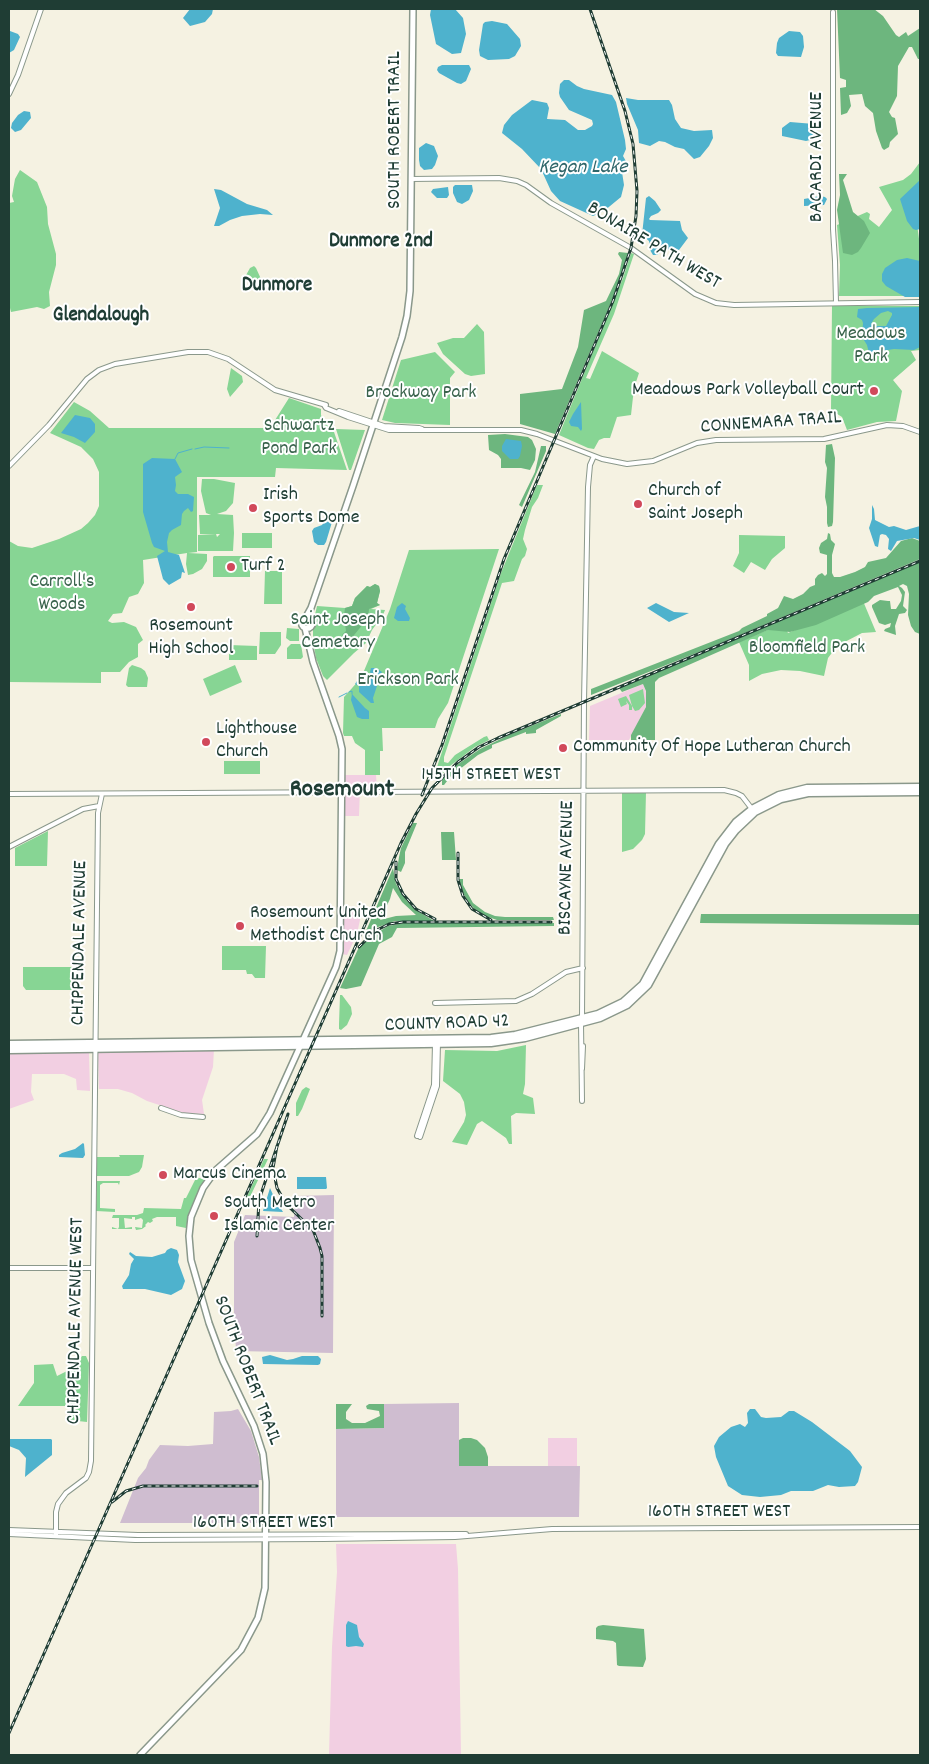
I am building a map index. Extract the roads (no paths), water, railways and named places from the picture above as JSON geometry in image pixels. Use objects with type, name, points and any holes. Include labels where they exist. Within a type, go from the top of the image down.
[{"type":"highway","name":"COUNTY ROAD 42","points":[[9,1046],[155,1048],[437,1041],[503,1037],[582,1021],[619,1005],[643,984],[719,844],[736,822],[779,794],[807,788],[920,787]]},
{"type":"highway","name":"COUNTY ROAD 42","points":[[754,810],[781,799],[808,793],[920,792]]},
{"type":"highway","name":"COUNTY ROAD 42","points":[[95,1046],[199,1042],[302,1043]]},
{"type":"highway","points":[[155,1048],[161,1044],[199,1042]]},
{"type":"main road","name":"SOUTH ROBERT TRAIL","points":[[372,424],[402,337],[409,304],[413,9]]},
{"type":"main road","points":[[308,618],[372,424]]},
{"type":"main road","points":[[304,618],[308,618],[312,623],[307,628],[301,622],[304,618]]},
{"type":"main road","name":"SOUTH ROBERT TRAIL","points":[[266,1537],[266,1476],[262,1448],[209,1324],[191,1260],[188,1236],[191,1217],[203,1188],[216,1170],[264,1125],[336,968],[340,951],[342,753],[340,740],[313,662],[307,628]]},
{"type":"main road","points":[[140,1755],[232,1661],[248,1639],[258,1618],[266,1582],[266,1537]]},
{"type":"street","points":[[9,94],[18,75],[41,9]]},
{"type":"street","name":"BACARDI AVENUE","points":[[834,12],[833,229],[836,261],[836,303]]},
{"type":"street","name":"BONAIRE PATH WEST","points":[[411,179],[499,178],[522,183],[552,203],[631,248],[695,294],[711,302],[730,305],[920,302]]},
{"type":"street","name":"CONNEMARA TRAIL","points":[[9,466],[50,424],[87,379],[99,370],[115,364],[188,352],[208,352],[228,359],[276,390],[324,405],[372,424],[422,429],[521,430],[613,462],[635,464],[653,461],[698,443],[716,440],[824,439],[886,424],[903,426],[920,432]]},
{"type":"street","name":"BISCAYNE AVENUE","points":[[582,1101],[588,487],[590,466],[594,456]]},
{"type":"street","name":"145TH STREET WEST","points":[[9,794],[724,790],[742,796],[754,810]]},
{"type":"street","name":"CHIPPENDALE AVENUE","points":[[94,1093],[99,806],[102,794]]},
{"type":"street","points":[[9,847],[83,809],[99,806]]},
{"type":"street","points":[[435,1003],[516,1000],[532,994],[566,972],[582,968]]},
{"type":"street","points":[[418,1137],[434,1085],[437,1041]]},
{"type":"street","name":"CHIPPENDALE AVENUE WEST","points":[[56,1534],[59,1502],[66,1493],[85,1479],[90,1466],[94,1093]]},
{"type":"street","points":[[161,1108],[181,1115],[203,1117]]},
{"type":"street","points":[[9,1268],[93,1268]]},
{"type":"street","name":"160TH STREET WEST","points":[[9,1530],[126,1540],[266,1537],[455,1538],[561,1528],[920,1527]]},
{"type":"street","name":"160TH STREET WEST","points":[[9,1534],[56,1534]]},
{"type":"water","points":[[190,9],[213,9],[212,14],[205,22],[190,26],[183,18]]},
{"type":"water","points":[[431,9],[455,9],[463,18],[466,34],[461,53],[452,54],[436,44],[430,15]]},
{"type":"water","points":[[492,21],[507,24],[520,39],[521,46],[515,56],[509,59],[488,60],[480,56],[479,50],[483,24]]},
{"type":"water","points":[[10,31],[18,34],[20,37],[14,50],[9,53],[9,33]]},
{"type":"water","points":[[789,31],[800,32],[803,36],[804,47],[801,57],[778,56],[776,53],[779,38]]},
{"type":"water","points":[[442,65],[469,65],[471,69],[466,81],[461,84],[439,73],[438,67]]},
{"type":"water","name":"Kegan Lake","points":[[564,80],[569,80],[584,89],[612,95],[616,102],[625,140],[626,149],[623,156],[627,163],[622,172],[624,185],[621,197],[604,211],[593,216],[560,201],[551,191],[541,169],[522,149],[502,133],[504,125],[512,115],[532,100],[547,103],[549,108],[547,119],[565,120],[578,130],[585,130],[592,126],[592,120],[569,110],[560,97],[560,84]]},
{"type":"water","points":[[626,98],[669,100],[675,119],[681,128],[694,131],[712,130],[713,138],[709,146],[700,157],[694,159],[684,149],[665,142],[659,141],[650,146],[639,143],[638,130]]},
{"type":"water","points":[[24,111],[30,112],[31,118],[21,130],[15,132],[11,128],[12,123]]},
{"type":"water","points":[[790,122],[814,124],[814,139],[806,141],[782,136],[782,128]]},
{"type":"water","points":[[426,143],[434,146],[438,156],[432,169],[424,170],[420,166],[419,148]]},
{"type":"water","points":[[920,180],[920,229],[916,230],[907,221],[900,199]]},
{"type":"water","points":[[455,185],[472,185],[473,191],[469,200],[462,204],[457,202],[453,193]]},
{"type":"water","points":[[448,187],[449,195],[447,198],[437,198],[431,192],[433,189]]},
{"type":"water","points":[[214,189],[221,190],[247,204],[267,210],[273,215],[242,216],[219,226],[214,226],[220,208]]},
{"type":"water","points":[[649,196],[661,210],[651,216],[650,220],[680,221],[682,230],[688,238],[679,250],[665,249],[657,255],[653,255],[650,250],[649,241],[642,235],[646,198]]},
{"type":"water","points":[[820,196],[827,199],[824,205],[804,206],[804,199]]},
{"type":"water","points":[[907,258],[920,261],[920,297],[905,297],[886,286],[882,281],[882,274],[885,268],[897,260]]},
{"type":"water","points":[[920,307],[920,347],[914,350],[894,349],[869,353],[862,337],[862,320],[857,317],[858,309]],"holes":[[[888,311],[892,313],[886,326],[873,326],[871,324],[881,313]]]},
{"type":"water","points":[[581,402],[581,431],[578,427],[571,426],[569,422]]},
{"type":"water","points":[[75,415],[90,418],[95,424],[95,432],[85,443],[61,433]]},
{"type":"water","points":[[506,439],[521,441],[522,446],[518,459],[510,459],[502,451],[502,446]]},
{"type":"water","points":[[152,458],[175,459],[182,472],[175,477],[175,491],[178,494],[188,494],[194,497],[193,511],[191,512],[188,508],[184,511],[181,525],[169,533],[167,542],[168,552],[179,555],[185,573],[182,572],[181,578],[169,585],[163,579],[157,556],[165,551],[154,547],[143,512],[143,464]]},
{"type":"water","points":[[872,505],[875,520],[889,527],[894,526],[906,530],[920,526],[920,540],[914,538],[897,541],[891,551],[888,549],[889,539],[886,535],[882,534],[880,535],[878,547],[875,546],[869,528],[872,519]]},
{"type":"water","points":[[327,518],[331,519],[332,522],[326,542],[324,545],[318,545],[314,542],[312,531],[314,528],[322,525]]},
{"type":"water","points":[[402,603],[406,606],[405,609],[410,618],[409,621],[398,621],[394,618],[397,607]]},
{"type":"water","points":[[656,603],[674,612],[689,613],[669,622],[647,608]]},
{"type":"water","points":[[371,668],[376,668],[382,672],[380,677],[375,680],[377,686],[373,698],[374,703],[371,703],[359,692],[359,686],[355,684],[357,681],[360,682],[363,674],[372,675],[370,672]]},
{"type":"water","points":[[352,694],[369,711],[369,719],[357,717],[351,700]]},
{"type":"water","points":[[83,1143],[85,1155],[83,1158],[59,1157],[62,1153],[75,1149]]},
{"type":"water","points":[[297,1177],[326,1177],[327,1188],[297,1189]]},
{"type":"water","points":[[270,1188],[274,1197],[283,1212],[263,1211]]},
{"type":"water","points":[[171,1248],[177,1250],[179,1255],[178,1262],[185,1281],[182,1289],[171,1295],[145,1289],[123,1289],[122,1286],[129,1275],[134,1259],[129,1254],[130,1252],[136,1256],[152,1257],[165,1253]]},
{"type":"water","points":[[270,1355],[287,1360],[302,1356],[318,1356],[321,1359],[318,1365],[263,1364],[262,1357]]},
{"type":"water","points":[[750,1409],[755,1409],[761,1417],[766,1418],[781,1417],[789,1411],[794,1411],[812,1422],[850,1451],[862,1467],[858,1482],[855,1486],[839,1487],[828,1485],[813,1491],[791,1491],[781,1495],[760,1497],[742,1495],[728,1486],[716,1457],[714,1446],[719,1437],[731,1427],[740,1424],[745,1427],[748,1423],[747,1413]]},
{"type":"water","points":[[9,1439],[51,1439],[52,1455],[25,1477],[26,1458],[19,1450],[9,1446]]},
{"type":"water","points":[[348,1621],[357,1625],[359,1637],[364,1644],[363,1647],[346,1646],[346,1625]]},
{"type":"waterway","points":[[195,449],[204,447],[229,448]]},
{"type":"waterway","points":[[175,459],[178,453],[192,449]]},
{"type":"waterway","points":[[349,692],[352,691],[352,694]]},
{"type":"waterway","points":[[339,697],[347,693]]},
{"type":"railway","points":[[422,795],[442,745],[504,559],[613,301],[631,248],[636,216],[637,191],[633,144],[625,111],[590,9]]},
{"type":"railway","points":[[9,1733],[401,843],[432,788],[458,762],[479,747],[498,738],[920,561]]},
{"type":"railway","points":[[458,853],[458,880],[463,896],[472,909],[491,920]]},
{"type":"railway","points":[[396,862],[396,879],[403,894],[416,909],[435,919]]},
{"type":"railway","points":[[359,947],[375,931],[389,924],[403,922],[551,922]]},
{"type":"railway","points":[[257,1236],[259,1200],[288,1114]]},
{"type":"railway","points":[[277,1146],[273,1168],[277,1188],[286,1204],[313,1230],[320,1248],[322,1256],[322,1316]]},
{"type":"railway","points":[[112,1502],[126,1491],[143,1486],[257,1486]]},
{"type":"place","name":"Meadows Park Volleyball Court","points":[[874,391]]},
{"type":"place","name":"Church of Saint Joseph","points":[[638,504]]},
{"type":"place","name":"Irish Sports Dome","points":[[253,508]]},
{"type":"place","name":"Turf 2","points":[[231,567]]},
{"type":"place","name":"Rosemount High School","points":[[191,607]]},
{"type":"place","name":"Lighthouse Church","points":[[206,742]]},
{"type":"place","name":"Community Of Hope Lutheran Church","points":[[563,748]]},
{"type":"place","name":"Rosemount United Methodist Church","points":[[240,926]]},
{"type":"place","name":"Marcus Cinema","points":[[163,1175]]},
{"type":"place","name":"South Metro Islamic Center","points":[[214,1216]]},
{"type":"district","name":"Dunmore 2nd","points":[[381,243]]},
{"type":"district","name":"Dunmore","points":[[277,287]]},
{"type":"district","name":"Glendalough","points":[[101,317]]},
{"type":"district","name":"Rosemount","points":[[342,792]]},
{"type":"park label","name":"Meadows Park","points":[[871,346]]},
{"type":"park label","name":"Brockway Park","points":[[421,394]]},
{"type":"park label","name":"Schwartz Pond Park","points":[[299,438]]},
{"type":"park label","name":"Carroll's Woods","points":[[62,594]]},
{"type":"park label","name":"Saint Joseph Cemetary","points":[[338,632]]},
{"type":"park label","name":"Bloomfield Park","points":[[807,649]]},
{"type":"park label","name":"Erickson Park","points":[[408,681]]}]
